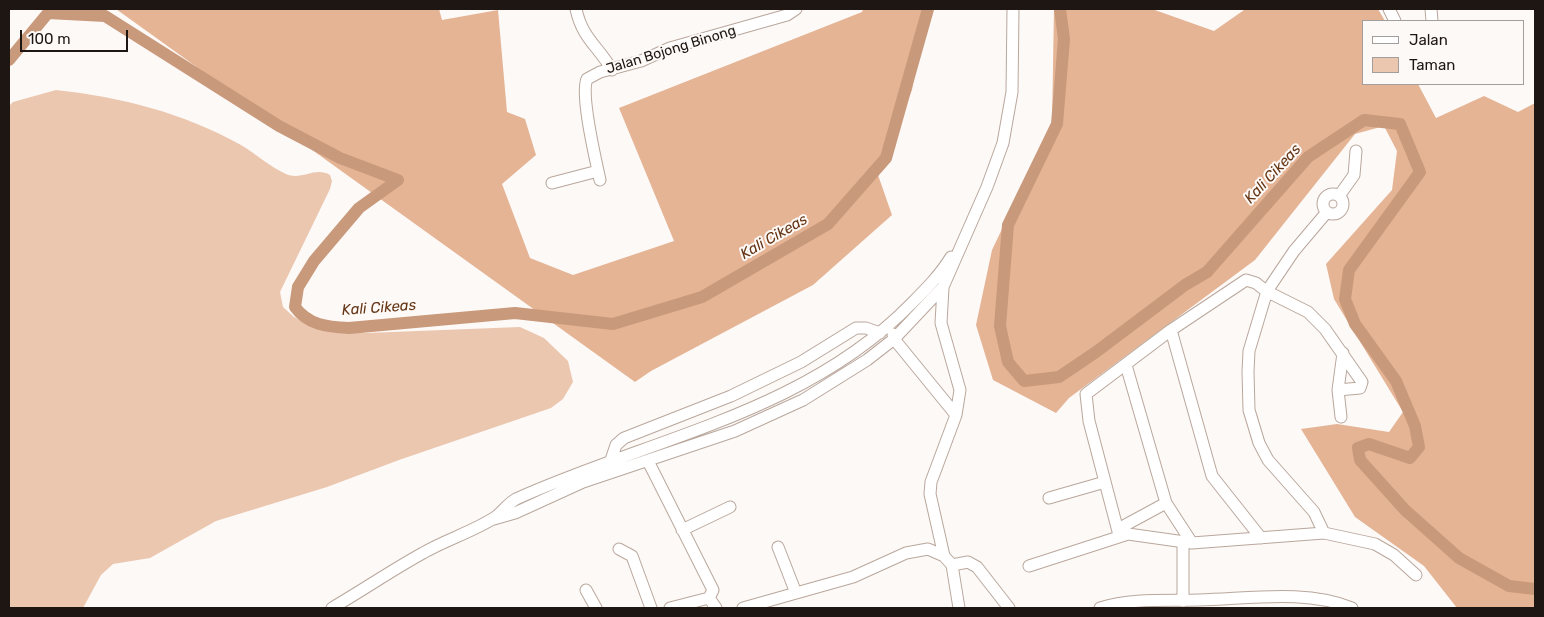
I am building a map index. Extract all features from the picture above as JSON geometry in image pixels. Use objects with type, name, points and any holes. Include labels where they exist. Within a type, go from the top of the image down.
[{"type":"street","points":[[576,9],[583,32],[602,53],[612,70]]},
{"type":"street","name":"Jalan Bojong Binong","points":[[552,183],[599,176],[585,86],[590,76],[612,70],[670,48],[787,15],[796,9]]},
{"type":"street","points":[[332,608],[423,553],[494,519],[515,513],[583,482],[735,431],[803,400],[867,360],[894,339],[938,284],[962,242],[987,187],[1007,127],[1012,92],[1013,9]]},
{"type":"street","points":[[1324,533],[1314,512],[1268,460],[1252,425],[1249,410],[1249,351],[1267,291],[1294,251],[1327,212],[1336,213],[1340,211],[1342,202],[1339,196],[1354,175],[1356,150]]},
{"type":"street","points":[[1119,532],[1085,398],[1091,389],[1171,330],[1246,280],[1256,283],[1267,291],[1308,312],[1326,329],[1362,382],[1360,388],[1338,390]]},
{"type":"street","points":[[494,519],[513,500],[611,460],[708,427],[770,401],[823,372],[880,333],[938,284]]},
{"type":"street","points":[[938,284],[940,322],[960,390],[956,415],[931,482],[930,494],[944,556]]},
{"type":"street","points":[[891,324],[894,339],[956,415]]},
{"type":"street","points":[[611,460],[616,445],[634,432],[740,392],[816,353],[856,328],[866,328],[880,333]]},
{"type":"street","points":[[1171,330],[1212,476],[1261,538]]},
{"type":"street","points":[[1342,417],[1338,390],[1343,353]]},
{"type":"street","points":[[1126,365],[1166,503],[1187,542],[1183,601]]},
{"type":"street","points":[[648,461],[713,590],[709,598],[670,608]]},
{"type":"street","points":[[1050,498],[1105,482]]},
{"type":"street","points":[[1029,566],[1119,532],[1166,503]]},
{"type":"street","points":[[682,530],[730,507]]},
{"type":"street","points":[[1119,532],[1137,533],[1187,542],[1324,533],[1375,544],[1394,555],[1416,575]]},
{"type":"street","points":[[778,547],[796,593]]},
{"type":"street","points":[[619,549],[632,556],[651,608]]},
{"type":"street","points":[[743,608],[853,577],[906,553],[933,549],[944,556],[952,566],[959,608]]},
{"type":"street","points":[[952,566],[968,562],[977,567],[1009,608]]},
{"type":"street","points":[[586,590],[596,608]]},
{"type":"street","points":[[709,598],[716,608]]},
{"type":"street","points":[[1100,608],[1135,600],[1183,601],[1297,598],[1330,601],[1352,608]]},
{"type":"green space","points":[[56,90],[128,102],[175,115],[241,145],[274,168],[292,176],[319,172],[330,175],[332,181],[330,189],[280,292],[283,307],[294,317],[319,330],[366,333],[520,327],[544,338],[568,361],[573,382],[563,399],[551,408],[399,460],[327,487],[216,521],[150,558],[113,564],[101,575],[83,608],[9,608],[9,106],[13,102]]},
{"type":"shaded area","points":[[116,9],[439,9],[442,20],[498,10],[507,112],[525,119],[536,155],[502,184],[530,258],[573,275],[674,241],[619,108],[862,12],[863,9],[925,9],[912,90],[877,172],[892,215],[813,285],[651,371],[635,382]]},
{"type":"shaded area","points":[[1054,9],[1152,9],[1214,31],[1244,10],[1378,9],[1384,20],[1362,20],[1362,85],[1419,85],[1436,118],[1484,96],[1518,112],[1535,103],[1535,608],[1457,608],[1424,566],[1355,517],[1301,429],[1337,424],[1389,432],[1403,412],[1334,299],[1326,264],[1392,190],[1397,151],[1384,126],[1355,134],[1255,260],[1069,398],[1056,413],[993,380],[976,325],[992,250],[1052,124]]},
{"type":"waterway","name":"Kali Cikeas","points":[[9,60],[48,13],[105,16],[279,126],[340,158],[398,180],[359,208],[314,261],[298,287],[295,307],[312,321],[326,326],[349,328],[515,313],[613,324],[702,297],[828,224],[886,158],[928,9]]},
{"type":"waterway","name":"Kali Cikeas","points":[[1060,9],[1064,39],[1057,124],[1008,225],[1000,326],[1008,362],[1024,381],[1059,377],[1096,352],[1185,285],[1207,272],[1308,157],[1364,120],[1400,124],[1420,172],[1349,270],[1345,299],[1355,324],[1396,381],[1415,426],[1419,447],[1410,458],[1369,444],[1358,448],[1360,460],[1405,510],[1459,558],[1509,586],[1535,589]]}]
